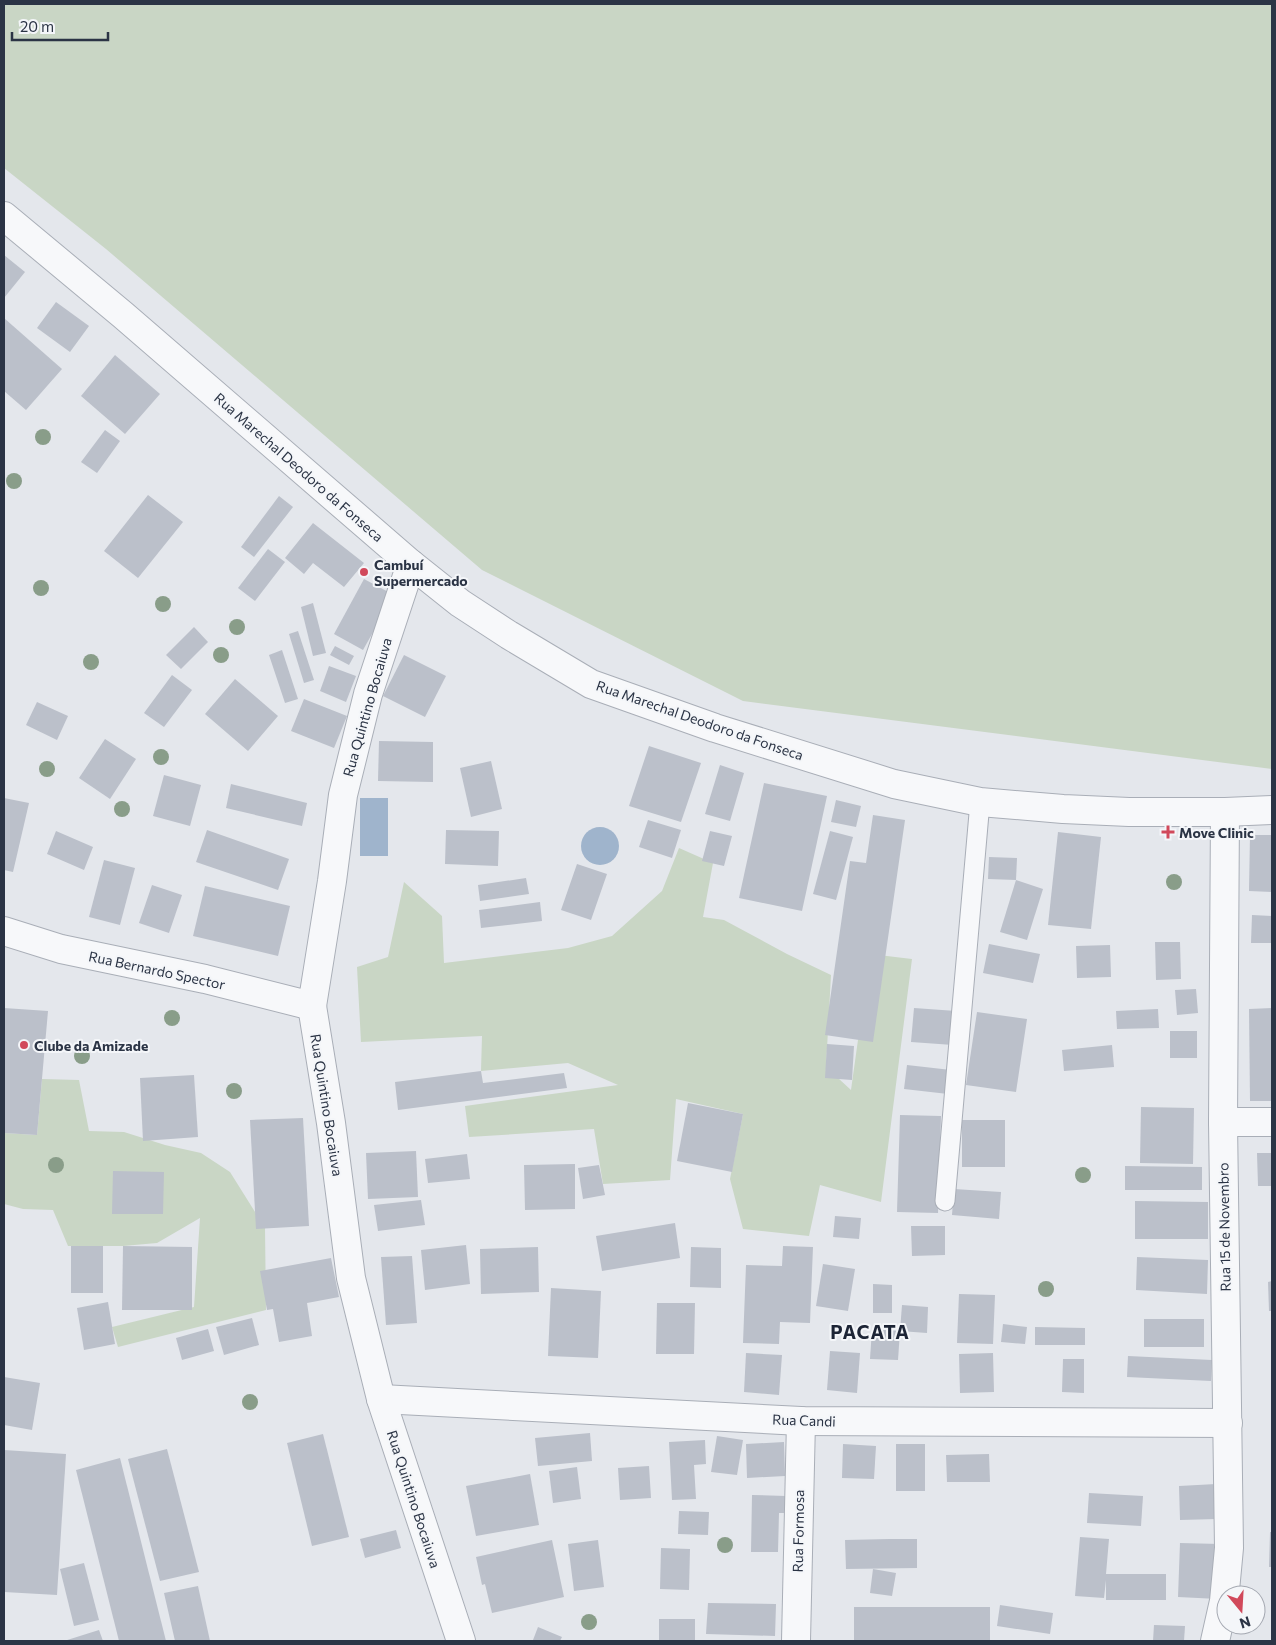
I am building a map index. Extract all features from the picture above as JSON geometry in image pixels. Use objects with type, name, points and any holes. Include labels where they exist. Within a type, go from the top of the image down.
[{"type":"street","name":"Rua Marechal Deodoro da Fonseca","points":[[4,216],[124,315],[411,564],[460,603],[508,635],[591,684],[715,728],[894,784],[980,802],[1072,809],[1224,812],[1272,810]]},
{"type":"street","name":"Rua Quintino Bocaiuva","points":[[411,564],[368,694],[342,795],[332,881],[312,1006],[331,1123],[351,1278],[381,1399],[461,1641]]},
{"type":"street","name":"Rua 15 de Novembro","points":[[1215,1641],[1224,1600],[1229,1548],[1223,1122],[1224,812]]},
{"type":"street","name":"Rua Bernardo Spector","points":[[4,931],[61,949],[206,979],[312,1006]]},
{"type":"street","points":[[1223,1122],[1272,1122]]},
{"type":"street","name":"Rua Candi","points":[[381,1399],[801,1421],[1228,1423]]},
{"type":"street","name":"Rua Formosa","points":[[796,1641],[801,1421]]},
{"type":"lane","points":[[945,1201],[980,802]]},
{"type":"green space","points":[[4,4],[1272,4],[1272,769],[743,701],[482,570],[106,249],[4,168]]},
{"type":"green space","points":[[679,848],[713,863],[703,917],[724,920],[831,975],[826,1067],[851,1090],[870,954],[912,959],[881,1202],[820,1185],[809,1236],[743,1229],[730,1179],[743,1114],[676,1099],[670,1180],[603,1184],[594,1129],[469,1137],[465,1106],[618,1085],[568,1063],[481,1071],[482,1036],[361,1042],[357,967],[388,957],[404,882],[442,916],[444,963],[568,948],[612,936],[662,891]]},
{"type":"green space","points":[[42,1079],[79,1080],[89,1131],[124,1132],[165,1145],[201,1153],[230,1172],[265,1228],[266,1310],[118,1347],[112,1327],[194,1307],[200,1218],[157,1243],[123,1246],[68,1246],[53,1210],[23,1209],[4,1204],[4,1133],[37,1135]]},
{"type":"water","points":[[360,798],[388,798],[388,856],[360,856]]},
{"type":"water","points":[[600,827],[613,833],[619,846],[613,859],[600,865],[587,859],[581,846],[587,833]]},
{"type":"building","points":[[4,255],[25,272],[4,298]]},
{"type":"building","points":[[56,302],[89,326],[70,352],[37,328]]},
{"type":"building","points":[[4,318],[62,369],[26,410],[4,391]]},
{"type":"building","points":[[115,355],[160,394],[125,434],[81,396]]},
{"type":"building","points":[[105,430],[120,441],[97,473],[81,462]]},
{"type":"building","points":[[148,495],[183,522],[138,578],[104,551]]},
{"type":"building","points":[[279,496],[293,507],[254,557],[241,547]]},
{"type":"building","points":[[313,523],[364,563],[344,587],[313,563],[304,574],[285,558]]},
{"type":"building","points":[[268,549],[285,562],[255,601],[238,588]]},
{"type":"building","points":[[364,579],[394,595],[363,650],[334,634]]},
{"type":"building","points":[[313,603],[326,653],[313,656],[301,607]]},
{"type":"building","points":[[194,627],[208,642],[181,669],[166,655]]},
{"type":"building","points":[[298,631],[314,680],[304,683],[289,634]]},
{"type":"building","points":[[335,646],[354,656],[349,665],[330,655]]},
{"type":"building","points":[[282,650],[298,699],[285,703],[269,655]]},
{"type":"building","points":[[404,655],[446,676],[425,717],[383,696]]},
{"type":"building","points":[[329,666],[356,676],[346,702],[320,691]]},
{"type":"building","points":[[172,675],[192,690],[164,727],[144,713]]},
{"type":"building","points":[[235,679],[278,716],[248,751],[205,714]]},
{"type":"building","points":[[304,699],[347,716],[334,748],[291,731]]},
{"type":"building","points":[[37,702],[68,716],[57,740],[26,725]]},
{"type":"building","points":[[105,739],[136,759],[110,799],[79,778]]},
{"type":"building","points":[[379,741],[433,742],[433,782],[378,781]]},
{"type":"building","points":[[649,746],[701,763],[681,822],[629,806]]},
{"type":"building","points":[[491,761],[502,809],[471,817],[460,768]]},
{"type":"building","points":[[720,765],[744,773],[730,821],[705,814]]},
{"type":"building","points":[[164,775],[201,785],[190,826],[153,816]]},
{"type":"building","points":[[764,783],[827,796],[802,911],[739,898]]},
{"type":"building","points":[[231,784],[307,803],[302,826],[226,808]]},
{"type":"building","points":[[4,798],[29,803],[13,872],[4,870]]},
{"type":"building","points":[[836,800],[861,806],[856,827],[831,822]]},
{"type":"building","points":[[873,815],[905,820],[873,1042],[825,1035],[850,861],[866,863]]},
{"type":"building","points":[[648,820],[681,830],[672,858],[639,847]]},
{"type":"building","points":[[207,830],[289,859],[278,890],[196,862]]},
{"type":"building","points":[[446,830],[499,831],[498,866],[445,864]]},
{"type":"building","points":[[56,831],[93,847],[84,870],[47,854]]},
{"type":"building","points":[[710,831],[732,836],[724,866],[702,861]]},
{"type":"building","points":[[830,831],[853,837],[836,900],[813,894]]},
{"type":"building","points":[[1058,832],[1101,837],[1091,929],[1048,925]]},
{"type":"building","points":[[1250,835],[1272,835],[1272,892],[1249,891]]},
{"type":"building","points":[[989,857],[1017,858],[1016,880],[988,879]]},
{"type":"building","points":[[104,860],[135,868],[120,925],[89,917]]},
{"type":"building","points":[[577,864],[607,874],[591,920],[561,910]]},
{"type":"building","points":[[526,878],[529,894],[480,901],[478,885]]},
{"type":"building","points":[[1016,880],[1043,889],[1027,940],[1000,932]]},
{"type":"building","points":[[152,885],[182,895],[169,933],[139,923]]},
{"type":"building","points":[[205,886],[290,906],[278,956],[193,936]]},
{"type":"building","points":[[540,902],[542,921],[481,928],[479,910]]},
{"type":"building","points":[[1252,915],[1272,916],[1272,943],[1251,943]]},
{"type":"building","points":[[1155,942],[1180,942],[1181,979],[1156,980]]},
{"type":"building","points":[[989,944],[1040,954],[1033,983],[983,973]]},
{"type":"building","points":[[1110,945],[1111,977],[1077,978],[1076,946]]},
{"type":"building","points":[[1196,989],[1198,1013],[1177,1015],[1175,990]]},
{"type":"building","name":"Clube da Amizade","points":[[4,1008],[48,1011],[37,1135],[4,1133]]},
{"type":"building","points":[[914,1008],[956,1011],[953,1045],[911,1042]]},
{"type":"building","points":[[1272,1008],[1272,1101],[1250,1101],[1249,1009]]},
{"type":"building","points":[[1158,1009],[1159,1028],[1117,1029],[1116,1011]]},
{"type":"building","points":[[977,1012],[1027,1019],[1016,1092],[966,1085]]},
{"type":"building","points":[[1170,1031],[1197,1031],[1197,1058],[1170,1058]]},
{"type":"building","points":[[827,1044],[854,1046],[852,1080],[825,1078]]},
{"type":"building","points":[[1112,1045],[1114,1067],[1064,1071],[1062,1050]]},
{"type":"building","points":[[907,1065],[951,1070],[948,1094],[904,1089]]},
{"type":"building","points":[[481,1071],[483,1083],[564,1073],[567,1088],[398,1110],[395,1082]]},
{"type":"building","points":[[194,1075],[198,1137],[143,1141],[140,1078]]},
{"type":"building","points":[[688,1103],[743,1114],[732,1172],[677,1161]]},
{"type":"building","points":[[1141,1107],[1194,1108],[1193,1164],[1140,1163]]},
{"type":"building","points":[[900,1115],[941,1116],[938,1213],[897,1212]]},
{"type":"building","points":[[303,1118],[309,1226],[256,1229],[250,1120]]},
{"type":"building","points":[[962,1120],[1005,1120],[1005,1167],[962,1167]]},
{"type":"building","points":[[416,1151],[418,1197],[368,1199],[366,1153]]},
{"type":"building","points":[[1257,1153],[1272,1153],[1272,1186],[1258,1186]]},
{"type":"building","points":[[467,1154],[470,1179],[428,1183],[425,1159]]},
{"type":"building","points":[[575,1164],[575,1209],[525,1210],[524,1165]]},
{"type":"building","points":[[599,1165],[605,1195],[583,1199],[578,1168]]},
{"type":"building","points":[[1125,1166],[1202,1167],[1202,1190],[1125,1190]]},
{"type":"building","points":[[113,1171],[164,1172],[163,1214],[112,1214]]},
{"type":"building","points":[[954,1189],[1001,1192],[999,1219],[952,1215]]},
{"type":"building","points":[[421,1200],[425,1225],[378,1231],[374,1205]]},
{"type":"building","points":[[1135,1201],[1208,1202],[1208,1239],[1135,1239]]},
{"type":"building","points":[[835,1216],[861,1218],[859,1239],[833,1237]]},
{"type":"building","points":[[675,1223],[680,1258],[602,1271],[596,1236]]},
{"type":"building","points":[[911,1226],[945,1226],[945,1255],[912,1256]]},
{"type":"building","points":[[466,1245],[470,1284],[425,1290],[421,1250]]},
{"type":"building","points":[[71,1246],[103,1246],[103,1293],[71,1293]]},
{"type":"building","points":[[123,1246],[192,1247],[192,1310],[122,1310]]},
{"type":"building","points":[[783,1246],[813,1247],[810,1323],[780,1322],[779,1344],[743,1343],[746,1265],[782,1266]]},
{"type":"building","points":[[538,1247],[539,1292],[481,1294],[480,1249]]},
{"type":"building","points":[[691,1247],[721,1248],[721,1288],[690,1287]]},
{"type":"building","points":[[412,1256],[417,1323],[386,1325],[381,1257]]},
{"type":"building","points":[[1137,1257],[1208,1260],[1207,1294],[1136,1290]]},
{"type":"building","points":[[331,1258],[339,1297],[307,1303],[312,1336],[279,1342],[273,1309],[267,1310],[260,1271]]},
{"type":"building","points":[[823,1264],[855,1269],[848,1311],[816,1306]]},
{"type":"building","points":[[1272,1281],[1272,1311],[1269,1311],[1268,1282]]},
{"type":"building","points":[[873,1284],[892,1285],[892,1313],[873,1313]]},
{"type":"building","points":[[551,1288],[601,1291],[598,1358],[548,1356]]},
{"type":"building","points":[[959,1294],[995,1295],[993,1344],[957,1343]]},
{"type":"building","points":[[108,1302],[115,1344],[84,1350],[77,1308]]},
{"type":"building","points":[[657,1303],[695,1303],[694,1354],[656,1354]]},
{"type":"building","points":[[902,1305],[928,1307],[927,1333],[900,1331]]},
{"type":"building","points":[[252,1318],[259,1345],[224,1355],[216,1327]]},
{"type":"building","points":[[1144,1319],[1204,1319],[1204,1347],[1144,1347]]},
{"type":"building","points":[[1003,1324],[1027,1327],[1025,1344],[1001,1342]]},
{"type":"building","points":[[1035,1327],[1085,1328],[1085,1345],[1035,1345]]},
{"type":"building","points":[[208,1329],[214,1351],[182,1360],[176,1338]]},
{"type":"building","points":[[872,1329],[900,1331],[898,1360],[870,1359]]},
{"type":"building","points":[[830,1351],[860,1353],[857,1393],[827,1390]]},
{"type":"building","points":[[746,1353],[782,1355],[779,1395],[744,1392]]},
{"type":"building","points":[[993,1353],[994,1392],[960,1393],[959,1354]]},
{"type":"building","points":[[1128,1356],[1212,1360],[1211,1381],[1127,1377]]},
{"type":"building","points":[[1063,1359],[1084,1359],[1084,1393],[1062,1392]]},
{"type":"building","points":[[4,1377],[40,1383],[32,1430],[4,1425]]},
{"type":"building","points":[[590,1433],[592,1461],[538,1466],[535,1438]]},
{"type":"building","points":[[323,1434],[349,1537],[312,1546],[287,1443]]},
{"type":"building","points":[[717,1436],[743,1440],[737,1475],[711,1472]]},
{"type":"building","points":[[705,1440],[706,1464],[694,1465],[696,1499],[672,1500],[669,1442]]},
{"type":"building","points":[[784,1442],[785,1476],[747,1478],[746,1444]]},
{"type":"building","points":[[843,1444],[876,1446],[874,1479],[842,1478]]},
{"type":"building","points":[[896,1444],[925,1444],[925,1491],[896,1491]]},
{"type":"building","points":[[167,1449],[199,1572],[160,1581],[128,1459]]},
{"type":"building","points":[[4,1450],[66,1454],[57,1595],[4,1592]]},
{"type":"building","points":[[989,1454],[990,1482],[947,1482],[946,1455]]},
{"type":"building","points":[[120,1458],[166,1641],[119,1641],[76,1470]]},
{"type":"building","points":[[649,1466],[651,1498],[620,1500],[618,1468]]},
{"type":"building","points":[[577,1467],[581,1499],[553,1503],[549,1471]]},
{"type":"building","points":[[530,1474],[539,1525],[476,1536],[466,1486]]},
{"type":"building","points":[[1216,1484],[1217,1519],[1180,1520],[1179,1486]]},
{"type":"building","points":[[1089,1493],[1143,1496],[1141,1526],[1087,1523]]},
{"type":"building","points":[[752,1495],[786,1496],[786,1513],[779,1513],[778,1552],[751,1552]]},
{"type":"building","points":[[679,1511],[709,1512],[708,1535],[678,1534]]},
{"type":"building","points":[[396,1530],[401,1548],[365,1558],[360,1539]]},
{"type":"building","points":[[1270,1532],[1272,1532],[1272,1567],[1269,1567]]},
{"type":"building","points":[[1080,1537],[1109,1539],[1106,1574],[1166,1574],[1166,1600],[1106,1600],[1106,1580],[1104,1598],[1075,1596]]},
{"type":"building","points":[[917,1539],[917,1568],[846,1569],[845,1540]]},
{"type":"building","points":[[552,1540],[564,1597],[492,1613],[485,1584],[482,1585],[476,1557]]},
{"type":"building","points":[[598,1540],[604,1587],[574,1591],[568,1544]]},
{"type":"building","points":[[1180,1543],[1220,1544],[1216,1599],[1178,1597]]},
{"type":"building","points":[[661,1548],[690,1549],[689,1590],[660,1589]]},
{"type":"building","points":[[84,1563],[99,1620],[74,1626],[60,1569]]},
{"type":"building","points":[[873,1569],[896,1573],[892,1596],[870,1593]]},
{"type":"building","points":[[198,1586],[210,1641],[175,1641],[164,1593]]},
{"type":"building","points":[[708,1603],[776,1604],[775,1636],[706,1634]]},
{"type":"building","points":[[1000,1605],[1053,1613],[1050,1634],[997,1626]]},
{"type":"building","points":[[854,1607],[990,1607],[990,1641],[854,1641]]},
{"type":"building","points":[[659,1619],[695,1619],[695,1641],[659,1641]]},
{"type":"building","points":[[1154,1625],[1185,1626],[1184,1641],[1153,1641]]},
{"type":"building","points":[[538,1627],[562,1637],[560,1641],[533,1640]]},
{"type":"building","points":[[99,1630],[103,1641],[64,1641]]},
{"type":"place","name":"Cambuí Supermercado","points":[[364,572]]},
{"type":"place","name":"Move Clinic","points":[[1168,832]]},
{"type":"place","name":"Clube da Amizade","points":[[24,1045]]},
{"type":"district","name":"PACATA","points":[[870,1331]]}]
